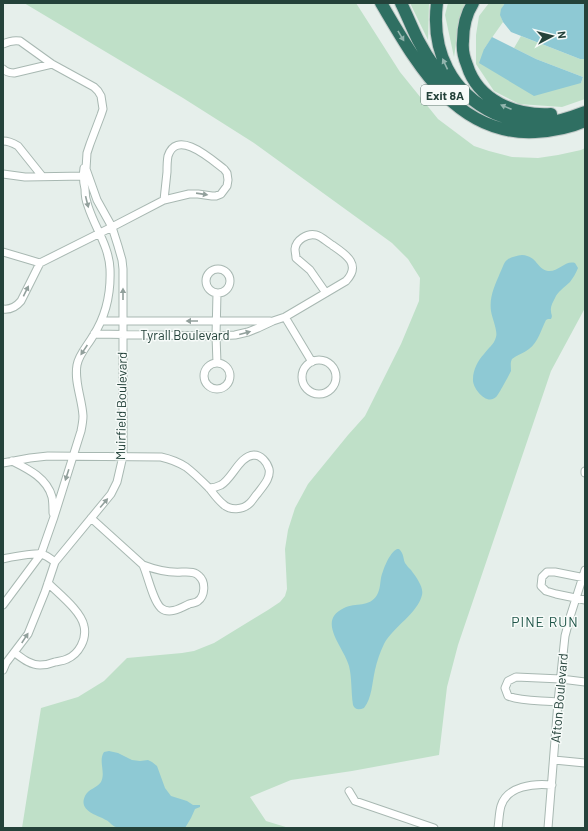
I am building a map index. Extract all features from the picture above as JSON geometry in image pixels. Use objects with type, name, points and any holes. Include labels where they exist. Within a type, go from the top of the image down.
[{"type":"highway","name":"Exit 8A","points":[[380,3],[417,62],[455,105],[469,115],[497,128],[513,131],[546,132]]},
{"type":"highway","points":[[401,3],[418,40],[442,78],[462,101],[473,110],[499,124],[514,129],[528,131],[546,132],[564,129],[585,121]]},
{"type":"highway","points":[[437,3],[435,15],[436,29],[438,43],[443,59],[458,85],[477,103],[501,116],[529,122],[543,123],[556,121],[585,112]]},
{"type":"highway","points":[[473,3],[466,18],[462,46],[468,71],[474,83],[483,93],[506,108],[530,114],[555,114],[585,106]]},
{"type":"street","name":"Muirfield Boulevard","points":[[3,44],[14,40],[20,41],[52,64],[94,87],[101,96],[101,115],[90,144],[86,164],[86,176],[88,207],[100,233],[110,268],[109,291],[102,321],[79,357],[77,363],[77,381],[83,421],[54,518],[41,554],[3,605]]},
{"type":"street","points":[[3,69],[14,73],[52,64]]},
{"type":"street","points":[[3,141],[14,143],[18,146],[42,176]]},
{"type":"street","points":[[3,309],[17,306],[40,263],[164,200],[189,194],[216,196],[222,194],[227,186],[227,173],[224,169],[198,150],[189,145],[177,145],[172,148],[168,157],[164,200]]},
{"type":"street","points":[[3,174],[25,177],[86,176]]},
{"type":"street","name":"Muirfield Boulevard","points":[[3,670],[6,663],[28,634],[55,562],[111,494],[117,482],[122,456],[122,260],[112,227],[86,176]]},
{"type":"street","name":"Tyrall Boulevard","points":[[102,321],[123,321],[217,329],[235,335],[248,332],[285,317],[326,293],[346,280],[351,276],[353,270],[352,263],[348,257],[317,235],[310,235],[297,242],[295,248],[296,258],[310,270],[326,293]]},
{"type":"street","points":[[3,252],[40,263]]},
{"type":"street","points":[[217,364],[218,293]]},
{"type":"street","points":[[285,317],[312,362]]},
{"type":"street","name":"Tyrall Boulevard","points":[[94,334],[122,335],[217,329],[273,321]]},
{"type":"street","points":[[324,360],[330,363],[337,375],[333,388],[322,395],[309,391],[304,386],[302,380],[306,367],[312,362],[324,360]]},
{"type":"street","points":[[3,463],[48,456],[161,457],[177,462],[186,467],[209,488],[224,505],[236,509],[243,508],[250,502],[268,478],[268,467],[263,459],[258,456],[248,456],[220,486],[209,488]]},
{"type":"street","points":[[12,461],[41,478],[50,490],[54,518]]},
{"type":"street","points":[[91,518],[143,565],[159,571],[172,573],[195,573],[203,581],[203,593],[198,601],[174,611],[162,609],[157,603],[143,565]]},
{"type":"street","points":[[3,559],[9,557],[41,554],[55,562]]},
{"type":"street","points":[[584,575],[547,572],[542,577],[541,586],[546,591],[585,600]]},
{"type":"street","name":"Afton Boulevard","points":[[548,828],[565,636],[584,575]]},
{"type":"street","points":[[15,653],[30,663],[38,665],[48,664],[67,659],[74,655],[79,650],[83,642],[85,627],[82,620],[76,610],[48,583]]},
{"type":"street","points":[[558,702],[516,699],[508,696],[505,688],[508,681],[516,677],[561,679],[585,682]]},
{"type":"street","points":[[554,760],[585,763]]},
{"type":"street","points":[[498,828],[501,806],[504,799],[514,791],[527,786],[542,784],[552,785]]},
{"type":"street","points":[[349,791],[355,801],[434,828]]},
{"type":"green space","points":[[24,3],[356,3],[400,72],[438,119],[474,146],[512,157],[538,158],[558,155],[585,148],[585,308],[551,371],[458,645],[447,687],[439,755],[352,771],[291,780],[250,797],[266,821],[289,828],[22,828],[41,708],[78,697],[104,681],[127,658],[194,651],[214,643],[280,602],[285,596],[287,589],[285,549],[288,530],[295,508],[308,484],[365,416],[401,344],[419,301],[420,278],[408,259],[392,243],[254,143],[183,98]]},
{"type":"green space","points":[[410,3],[429,3],[428,40]]},
{"type":"green space","points":[[448,3],[469,3],[459,21],[454,57],[445,15]]},
{"type":"green space","points":[[489,3],[505,3],[501,12],[503,22],[484,49],[581,83],[583,77],[536,59],[514,48],[521,36],[580,59],[585,59],[585,99],[562,107],[519,104],[494,91],[476,64],[476,35],[479,16]]},
{"type":"water","points":[[505,3],[585,3],[585,59],[580,59],[511,32],[503,22],[500,15],[501,9]]},
{"type":"water","points":[[492,37],[536,59],[583,77],[581,83],[534,96],[479,63],[484,49]]},
{"type":"water","points":[[522,255],[531,258],[541,268],[548,271],[555,270],[568,263],[575,263],[578,268],[570,282],[559,291],[556,296],[551,308],[551,319],[546,320],[535,343],[512,359],[511,371],[501,389],[496,397],[488,399],[477,391],[473,383],[473,379],[476,365],[496,337],[491,306],[493,291],[505,262],[515,256]]},
{"type":"water","points":[[399,549],[403,554],[405,563],[419,582],[422,589],[422,595],[416,608],[393,632],[384,644],[377,663],[369,700],[364,708],[357,709],[353,705],[349,666],[334,635],[332,620],[336,613],[344,608],[370,602],[374,599],[379,591],[381,578],[387,562],[391,554]]},
{"type":"water","points":[[109,751],[118,753],[132,760],[148,760],[152,762],[157,766],[165,788],[171,796],[187,801],[193,805],[200,805],[200,807],[195,809],[185,828],[119,828],[113,826],[86,809],[84,805],[85,796],[101,782],[103,774],[102,755],[104,752]]},
{"type":"district","name":"PINE RUN","points":[[545,621]]}]
